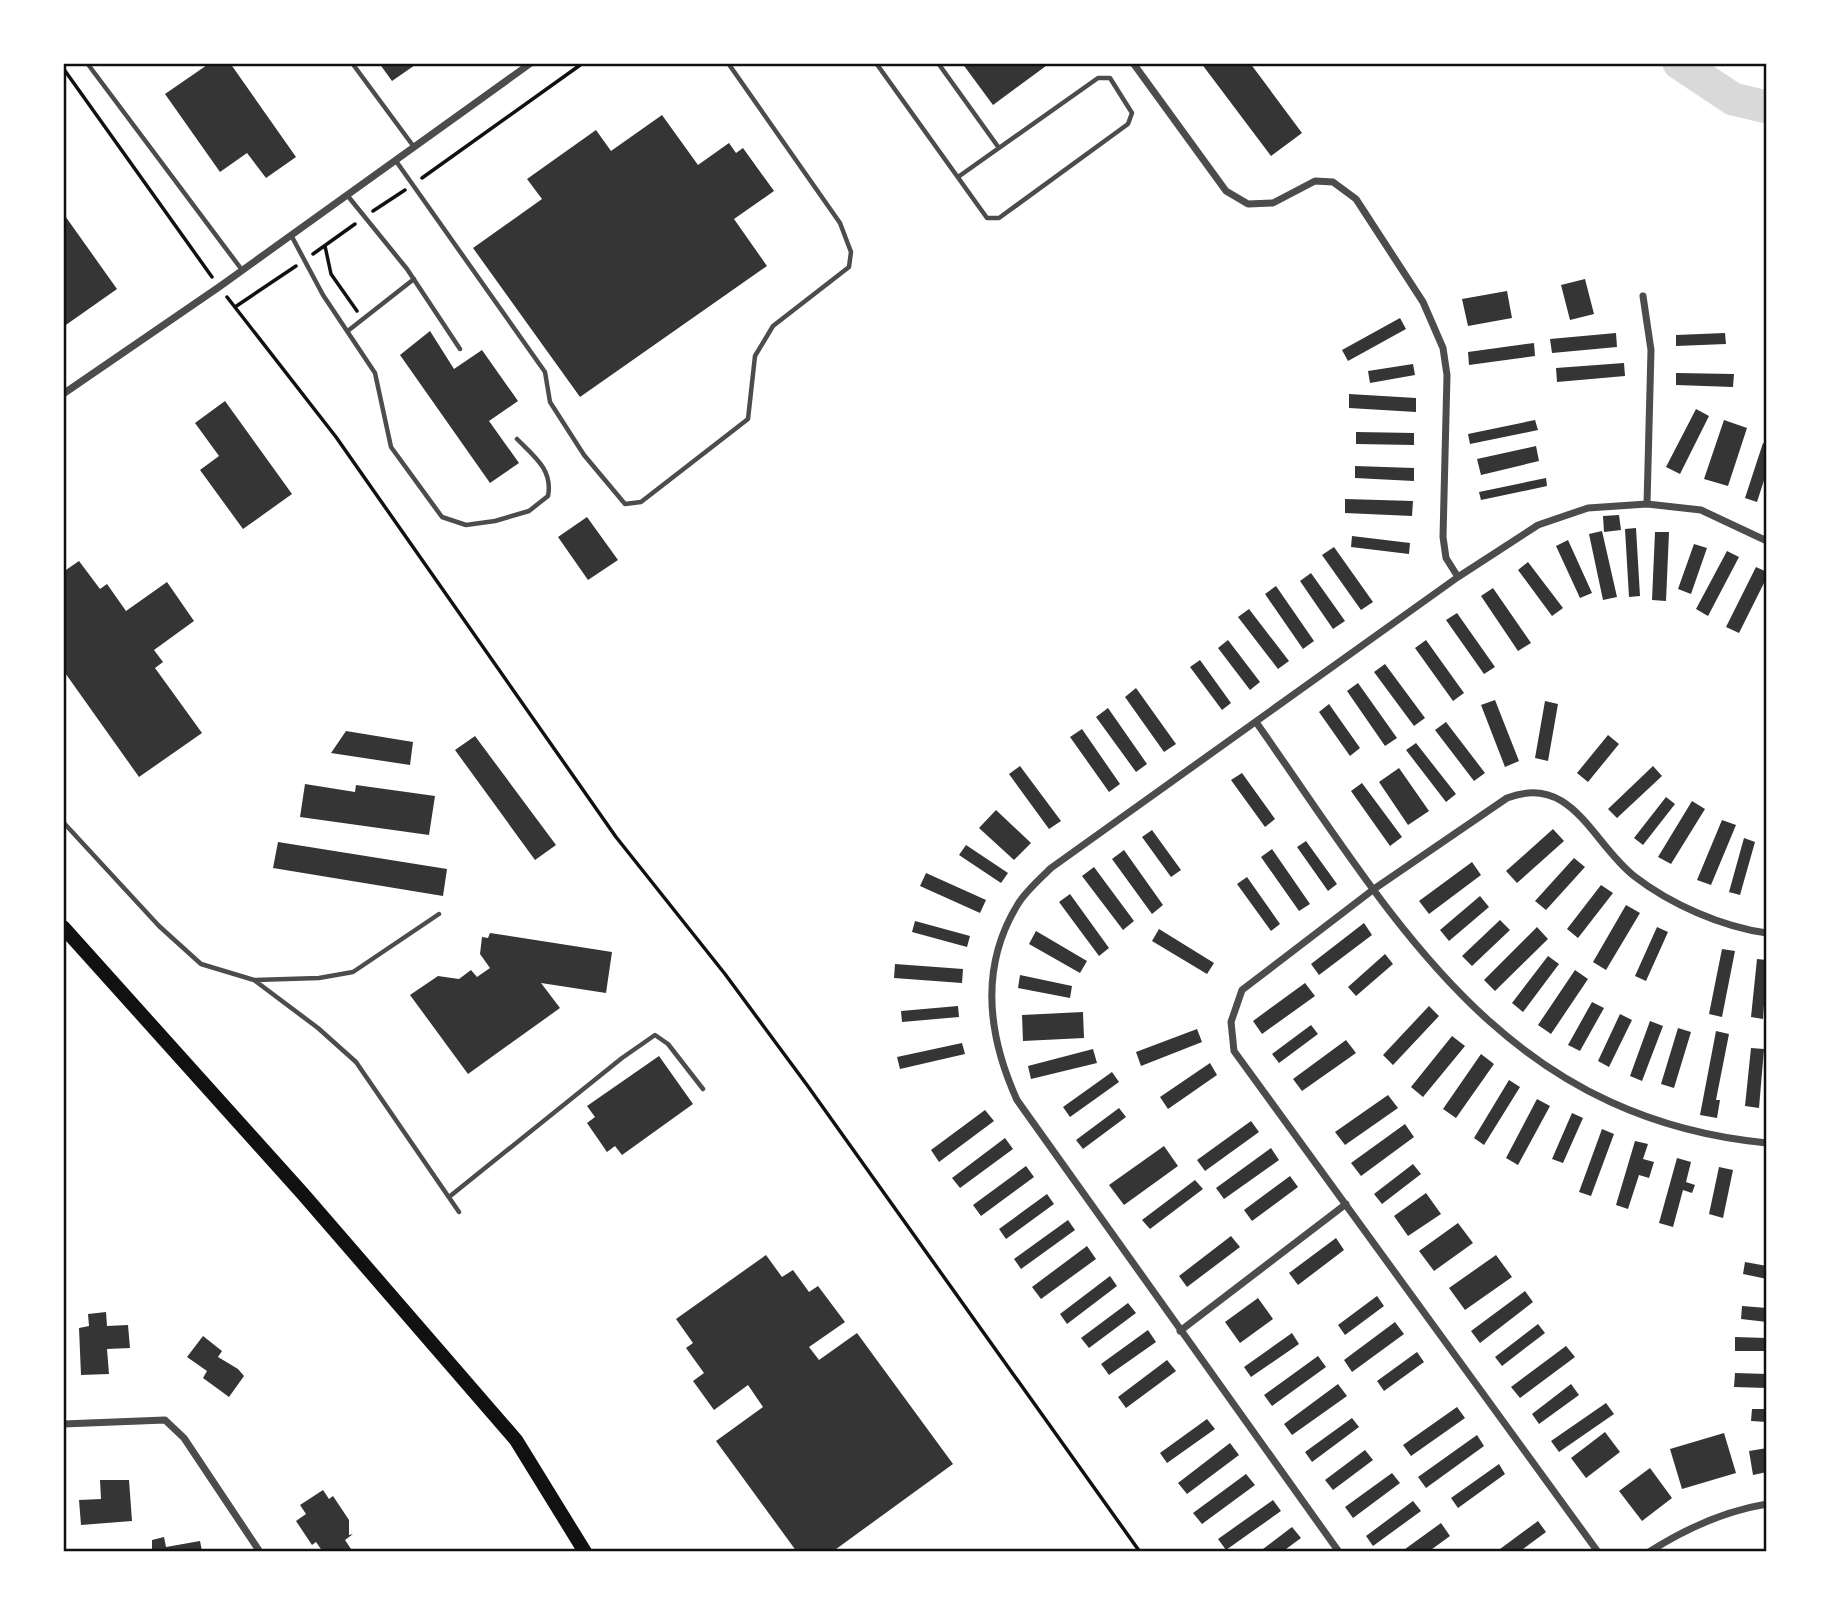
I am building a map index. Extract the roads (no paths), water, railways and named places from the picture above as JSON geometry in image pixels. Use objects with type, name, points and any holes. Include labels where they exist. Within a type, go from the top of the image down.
[{"type":"main road","points":[[63,927],[303,1194],[516,1440],[585,1552]]},
{"type":"street","points":[[63,394],[242,271],[531,63]]},
{"type":"street","points":[[1133,63],[1226,191],[1248,205],[1273,203],[1315,181],[1333,183],[1356,199],[1423,302],[1443,348],[1447,375],[1443,537],[1446,558],[1458,577]]},
{"type":"street","points":[[1643,296],[1651,350],[1647,504]]},
{"type":"street","points":[[1339,1552],[1017,1100],[995,1040],[992,978],[997,951],[1018,903],[1051,868],[1458,577],[1538,525],[1588,508],[1647,504],[1701,510],[1767,541]]},
{"type":"street","points":[[1256,722],[1374,889],[1457,993],[1523,1052],[1605,1100],[1655,1120],[1732,1139],[1767,1143]]},
{"type":"street","points":[[1598,1552],[1234,1051],[1231,1022],[1242,990],[1374,889],[1507,798],[1522,792],[1543,793],[1559,798],[1574,810],[1633,875],[1662,893],[1692,910],[1749,930],[1767,933]]},
{"type":"street","points":[[1180,1331],[1346,1204]]},
{"type":"street","points":[[63,1424],[165,1420],[184,1438],[260,1552]]},
{"type":"street","points":[[1649,1552],[1678,1533],[1740,1508],[1767,1504]]},
{"type":"lane","points":[[87,63],[242,271]]},
{"type":"lane","points":[[352,63],[414,147]]},
{"type":"lane","points":[[396,160],[545,372],[550,402],[584,455],[625,504],[641,502],[748,419],[755,356],[773,326],[849,267],[851,252],[840,223],[728,63]]},
{"type":"lane","points":[[876,63],[987,218],[999,218],[1128,124],[1132,113],[1110,78],[1098,78],[958,177]]},
{"type":"lane","points":[[938,63],[999,148]]},
{"type":"lane","points":[[347,195],[414,279],[460,349]]},
{"type":"lane","points":[[292,235],[323,295],[375,373],[391,447],[442,517],[466,525],[495,521],[529,511],[548,496],[551,482],[543,465],[517,439]]},
{"type":"lane","points":[[348,331],[414,279]]},
{"type":"lane","points":[[63,822],[159,926],[201,964],[254,980],[318,978],[353,972],[439,914]]},
{"type":"lane","points":[[254,980],[318,1028],[356,1062],[459,1212]]},
{"type":"lane","points":[[449,1197],[622,1058],[655,1035],[668,1044],[703,1089]]},
{"type":"waterway","points":[[1679,63],[1733,99],[1767,107]]}]
